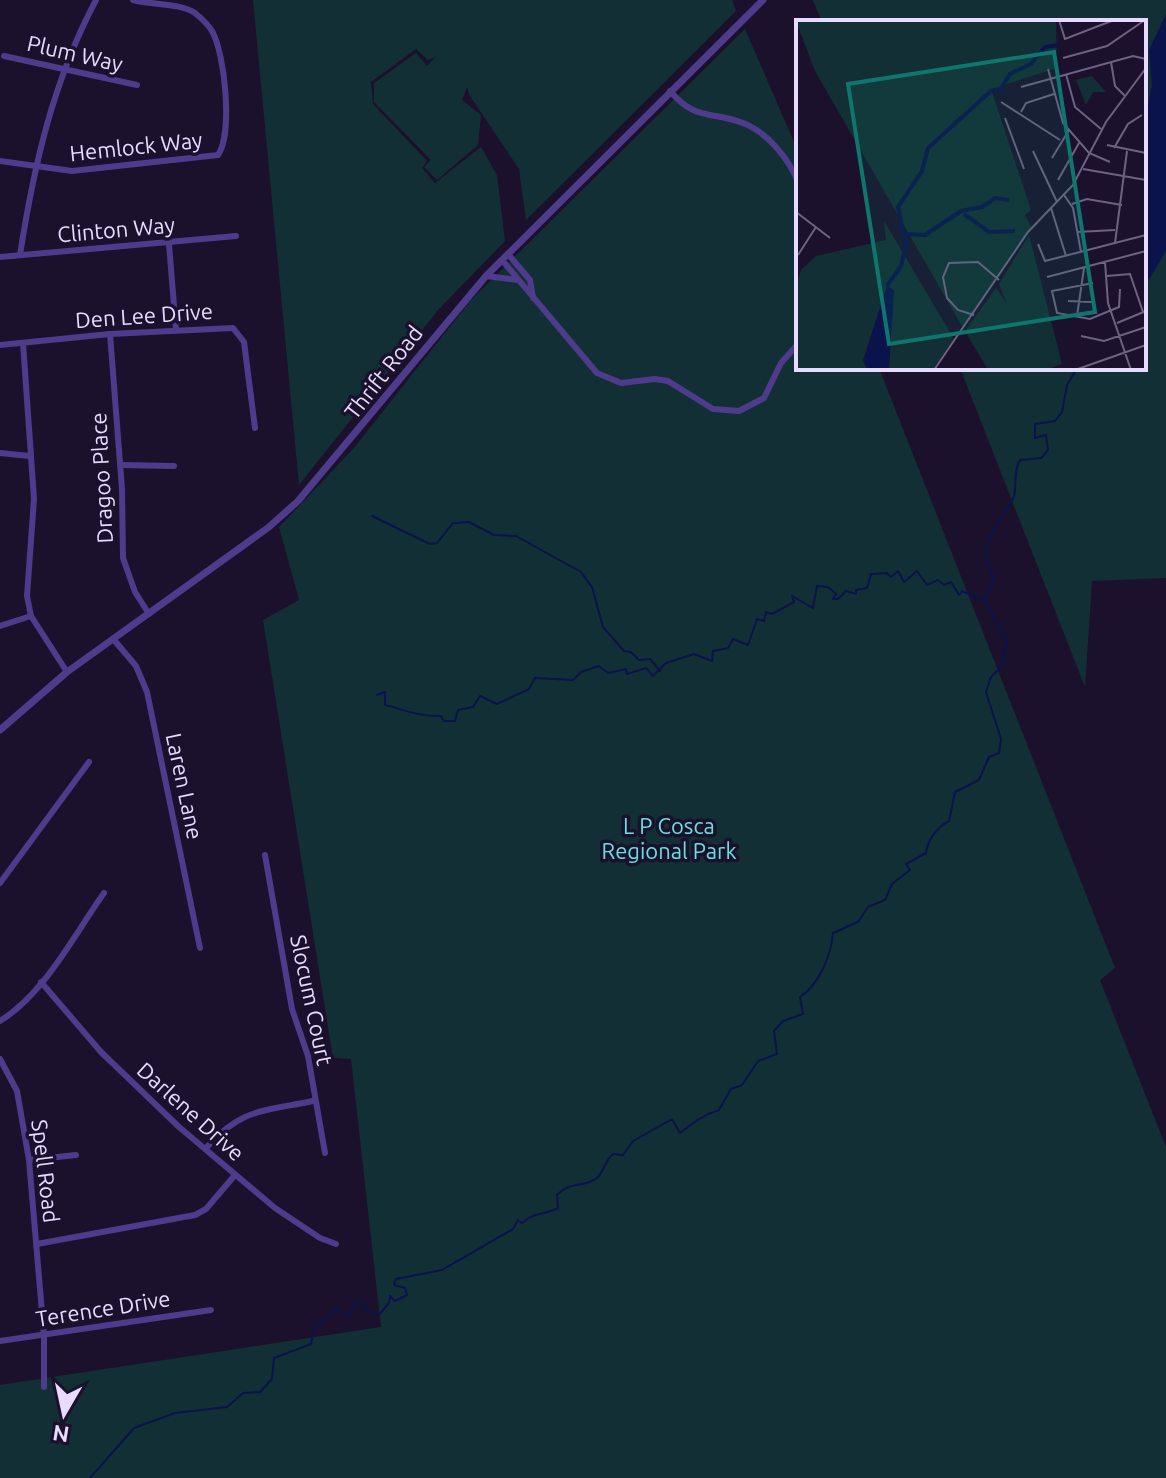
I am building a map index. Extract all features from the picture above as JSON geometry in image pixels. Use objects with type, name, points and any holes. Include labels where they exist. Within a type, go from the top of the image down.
[{"type":"street","points":[[20,255],[34,167],[65,67],[96,0]]},
{"type":"street","points":[[133,0],[191,10],[196,2]]},
{"type":"street","name":"Thrift Road","points":[[0,730],[67,672],[269,527],[298,501],[486,276],[763,0]]},
{"type":"street","name":"Hemlock Way","points":[[0,161],[72,171],[218,155],[226,124],[218,46],[211,29],[191,10]]},
{"type":"street","name":"Plum Way","points":[[4,56],[137,85]]},
{"type":"street","points":[[670,91],[691,111],[743,123],[754,129],[791,166],[796,177]]},
{"type":"street","name":"Clinton Way","points":[[0,257],[236,236]]},
{"type":"street","points":[[169,244],[176,330]]},
{"type":"street","points":[[508,254],[530,280],[533,298]]},
{"type":"street","points":[[502,260],[592,369],[604,378],[621,383],[668,381],[706,406],[723,411],[747,408],[764,398],[781,363],[796,346]]},
{"type":"street","points":[[486,276],[518,280]]},
{"type":"street","name":"Den Lee Drive","points":[[0,345],[110,334],[231,328],[239,333],[245,348],[255,428]]},
{"type":"street","name":"Dragoo Place","points":[[110,334],[123,558],[130,583],[149,614]]},
{"type":"street","points":[[23,343],[34,510],[27,586],[31,616],[67,672]]},
{"type":"street","points":[[0,453],[29,456]]},
{"type":"street","points":[[120,465],[174,466]]},
{"type":"street","points":[[0,626],[31,616]]},
{"type":"street","name":"Laren Lane","points":[[114,640],[136,666],[147,692],[200,948]]},
{"type":"street","points":[[0,883],[89,762]]},
{"type":"street","name":"Slocum Court","points":[[265,855],[292,1009],[298,1035],[308,1056],[313,1101],[325,1153]]},
{"type":"street","points":[[0,1021],[21,1006],[41,982],[104,893]]},
{"type":"street","name":"Darlene Drive","points":[[41,982],[117,1069],[235,1175],[292,1221],[336,1244]]},
{"type":"street","name":"Spell Road","points":[[0,1059],[17,1091],[29,1160],[44,1336],[44,1387]]},
{"type":"street","points":[[206,1148],[223,1130],[247,1114],[313,1101]]},
{"type":"street","points":[[29,1160],[76,1155]]},
{"type":"street","points":[[37,1244],[188,1218],[206,1209],[235,1175]]},
{"type":"street","name":"Terence Drive","points":[[0,1341],[211,1310]]},
{"type":"green space","points":[[253,0],[732,0],[736,11],[526,220],[519,169],[467,87],[462,100],[481,115],[478,145],[437,180],[424,167],[431,160],[374,102],[374,83],[416,53],[427,66],[436,57],[428,60],[416,49],[371,82],[373,104],[427,161],[422,168],[435,183],[481,147],[497,175],[505,241],[438,310],[299,485]]},
{"type":"green space","points":[[813,0],[1166,0],[1166,578],[1092,581],[1085,687],[961,370],[1146,370],[1146,20],[821,20]]},
{"type":"green space","name":"L P Cosca Regional Park","points":[[745,29],[796,146],[796,370],[880,370],[1115,968],[1100,980],[1166,1147],[1166,1478],[0,1478],[0,1385],[381,1327],[351,1059],[333,1058],[263,620],[299,600],[279,527],[354,448],[471,300]]},
{"type":"shaded area","points":[[1166,14],[1166,251],[1146,285],[1146,113],[1152,86],[1149,50]]},
{"type":"waterway","points":[[90,1478],[134,1428],[175,1413],[227,1407],[243,1393],[260,1392],[272,1379],[274,1358],[311,1344],[315,1325],[338,1308],[345,1317],[350,1316],[356,1300],[361,1300],[366,1310],[379,1315],[389,1303],[390,1296],[395,1301],[407,1295],[405,1288],[394,1285],[396,1279],[442,1270],[513,1229],[518,1220],[522,1223],[558,1208],[557,1195],[566,1188],[597,1178],[613,1154],[623,1155],[633,1141],[672,1119],[680,1133],[719,1110],[731,1089],[742,1085],[758,1061],[777,1054],[774,1031],[783,1021],[803,1014],[800,997],[813,985],[823,969],[833,933],[858,922],[868,907],[885,900],[892,884],[910,870],[906,864],[926,853],[934,834],[949,821],[955,792],[979,780],[989,757],[999,753],[1001,739],[986,692],[991,677],[1001,667],[1007,642],[984,598],[993,577],[987,546],[992,532],[1012,502],[1020,460],[1041,458],[1048,450],[1046,435],[1035,438],[1035,424],[1055,421],[1062,412],[1067,385],[1076,370]]},
{"type":"waterway","points":[[372,516],[430,544],[437,543],[453,523],[469,522],[494,535],[516,536],[581,572],[592,587],[603,627],[624,651],[631,652],[639,660],[650,659],[660,671]]},
{"type":"waterway","points":[[377,695],[385,692],[385,705],[441,716],[444,721],[455,721],[458,710],[473,707],[480,696],[497,704],[529,689],[535,678],[573,680],[581,672],[599,666],[608,673],[626,669],[627,674],[646,668],[653,676],[666,663],[694,654],[712,661],[713,651],[728,648],[733,639],[748,645],[757,619],[764,621],[766,612],[772,614],[794,602],[792,596],[813,608],[817,586],[828,587],[836,594],[833,599],[838,599],[846,591],[856,594],[856,590],[867,588],[871,574],[887,573],[891,577],[898,571],[904,582],[917,571],[927,585],[938,580],[944,585],[951,582],[959,595],[962,591],[983,600]]}]
